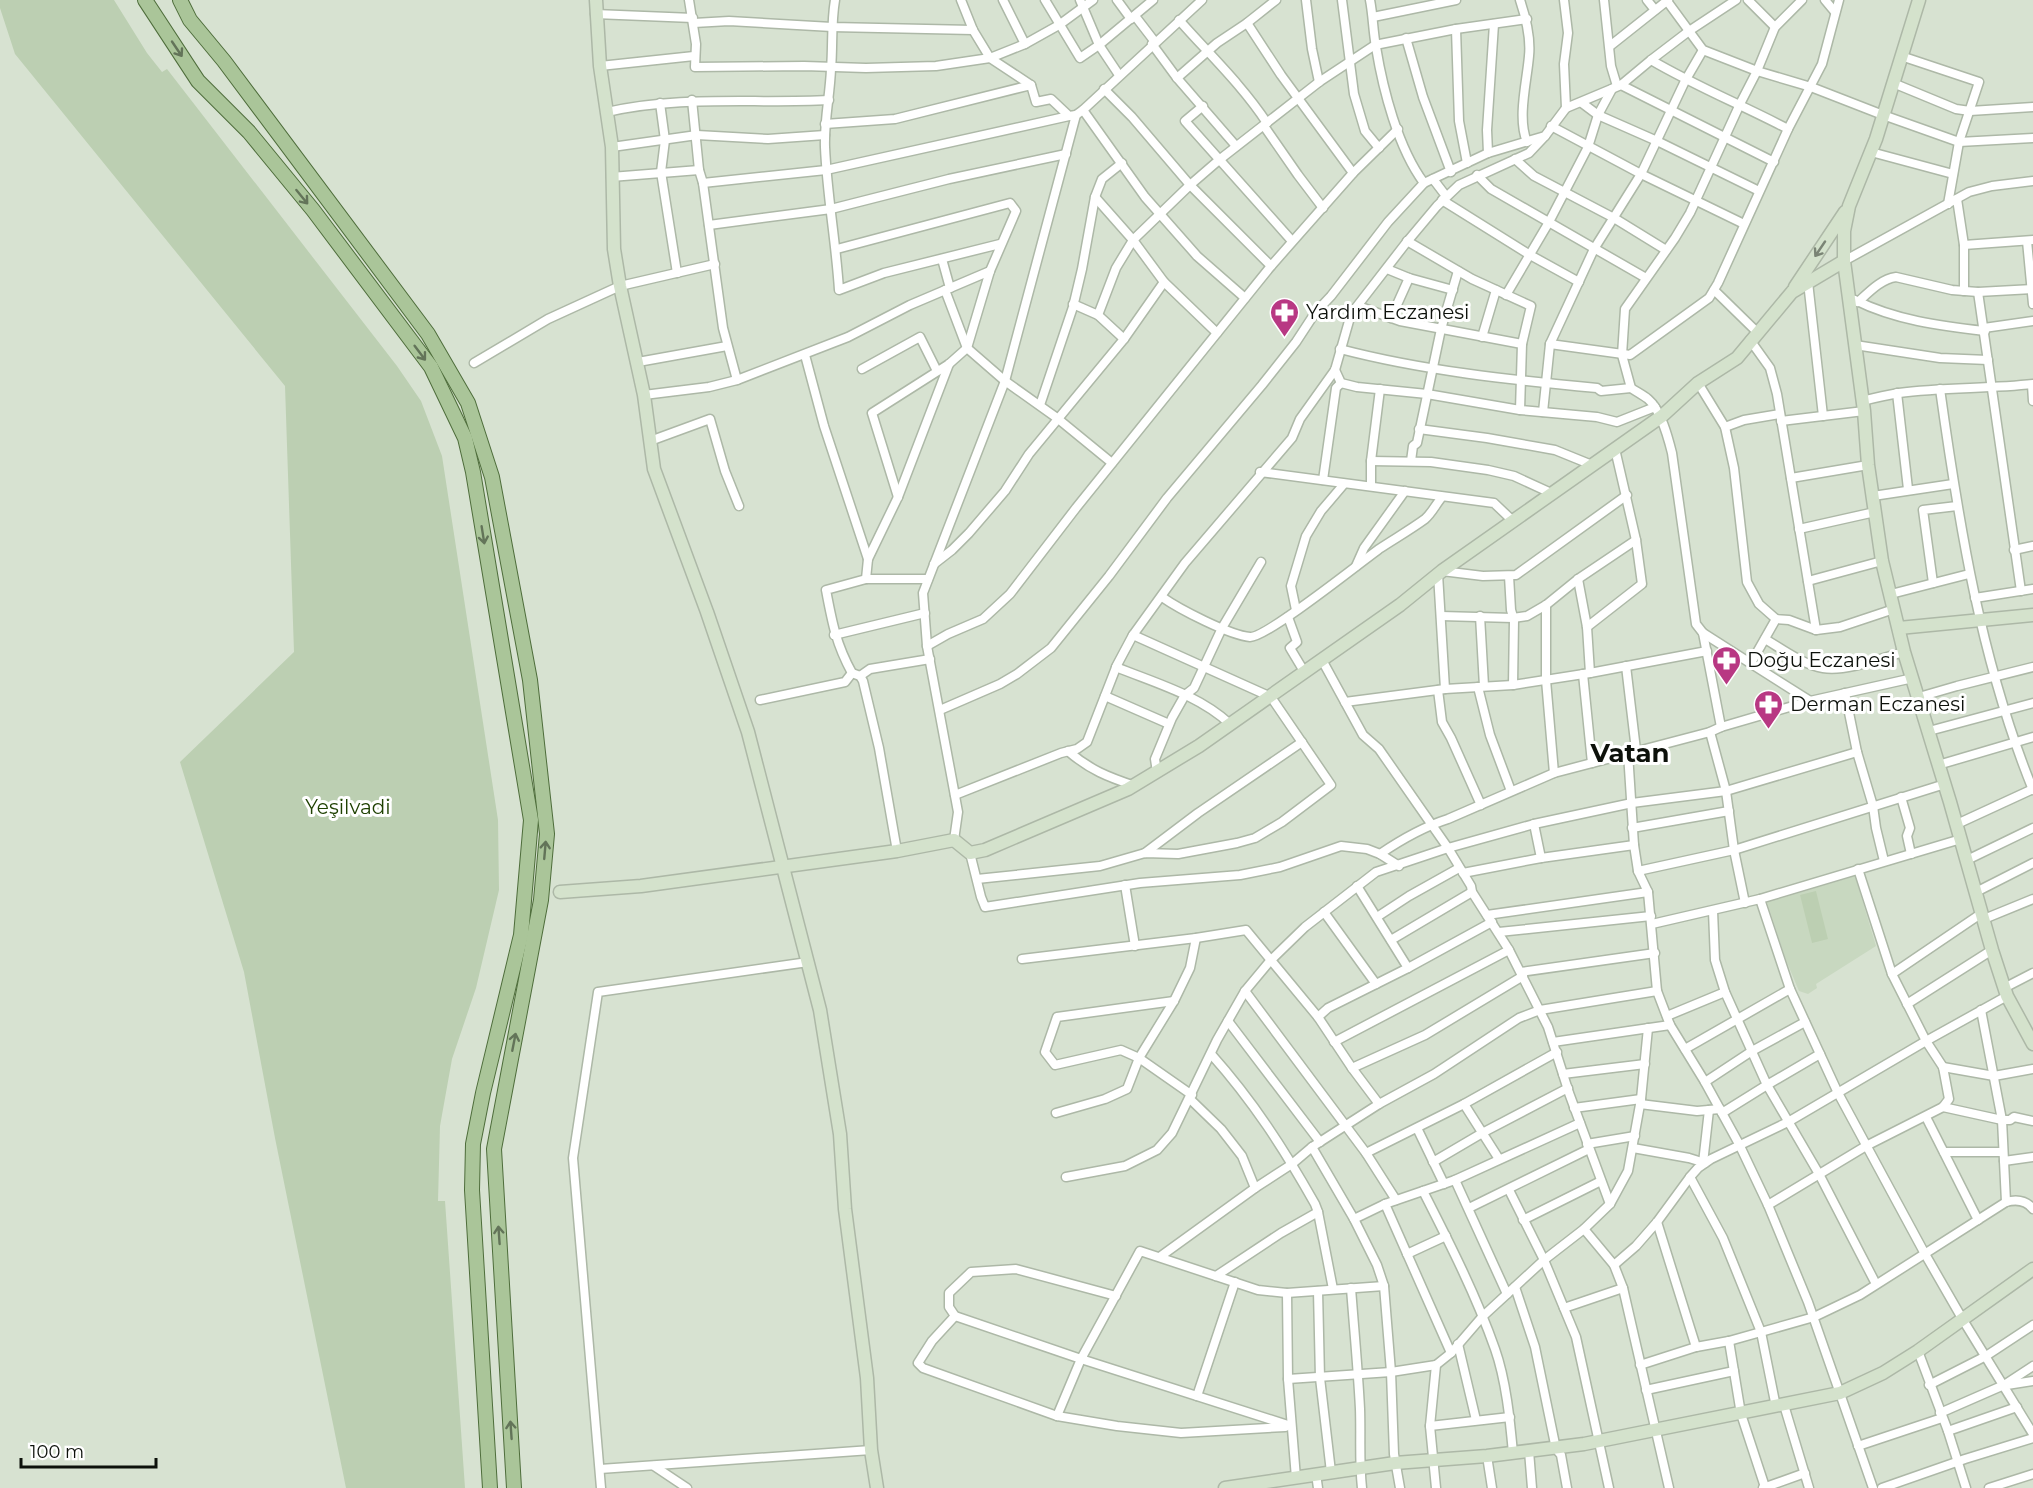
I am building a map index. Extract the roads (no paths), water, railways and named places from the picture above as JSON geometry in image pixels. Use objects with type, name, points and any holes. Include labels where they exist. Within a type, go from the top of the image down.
[{"type":"main road","points":[[145,0],[198,81],[249,132],[313,210],[431,368],[465,438],[471,460],[531,820],[521,935],[473,1144],[472,1190],[490,1488]]},
{"type":"main road","points":[[180,0],[190,20],[224,61],[428,334],[468,403],[492,477],[530,681],[547,834],[541,900],[494,1149],[514,1488]]},
{"type":"street","points":[[596,0],[595,14],[600,66],[612,147],[614,249],[620,286],[638,362],[654,469],[748,732],[820,1010],[840,1134],[845,1209],[867,1378],[871,1450],[877,1488]]},
{"type":"street","points":[[689,0],[696,44],[694,67],[866,68],[936,66],[990,58],[1025,44],[1059,25],[1082,3],[1093,0]]},
{"type":"street","points":[[835,0],[832,67],[825,135],[826,170],[837,249],[839,290],[884,273],[1000,244]]},
{"type":"street","points":[[962,0],[973,30],[990,58],[1031,85],[1036,102],[1051,99],[1076,114],[1122,163],[1144,197],[1197,256],[1245,298]]},
{"type":"street","points":[[1003,0],[1025,44]]},
{"type":"street","points":[[1045,0],[1080,58],[1153,0]]},
{"type":"street","points":[[1117,0],[1154,43],[1177,78],[1236,146]]},
{"type":"street","points":[[704,183],[826,170],[1076,114],[1119,75],[1135,64],[1154,43],[1201,0]]},
{"type":"street","points":[[1177,78],[1207,52],[1276,0]]},
{"type":"street","points":[[1306,0],[1319,82]]},
{"type":"street","points":[[1342,0],[1349,63],[1361,120],[1365,131],[1378,148]]},
{"type":"street","points":[[1370,0],[1375,45],[1392,114],[1412,166],[1424,183]]},
{"type":"street","points":[[1373,17],[1430,3],[1456,0]]},
{"type":"street","points":[[1520,0],[1527,19],[1529,56],[1523,119],[1527,142]]},
{"type":"street","points":[[1564,0],[1568,33],[1564,63],[1566,108]]},
{"type":"street","points":[[1506,295],[1549,222],[1588,147],[1598,116],[1617,87],[1611,66],[1604,0]]},
{"type":"street","points":[[1647,0],[1655,10]]},
{"type":"street","points":[[955,795],[1077,749],[1087,742],[1116,667],[1133,635],[1185,563],[1260,472],[1292,438],[1300,419],[1335,370],[1351,314],[1388,269],[1407,241],[1444,198],[1459,184],[1529,153],[1566,108],[1617,87],[1689,31],[1736,0]]},
{"type":"street","points":[[1748,0],[1775,27]]},
{"type":"street","points":[[1631,388],[1622,355],[1625,309],[1690,213],[1757,71],[1775,27],[1802,0]]},
{"type":"street","points":[[1825,0],[1835,12]]},
{"type":"street","points":[[1550,344],[1630,355],[1709,298],[1788,129],[1822,64],[1839,0]]},
{"type":"street","points":[[1919,0],[1883,116],[1849,206],[1844,231],[1844,261],[1853,299],[1855,345],[1868,465],[1882,561],[1904,652],[1957,824],[1992,950],[2006,992],[2032,1040]]},
{"type":"street","points":[[1610,46],[1668,1],[1703,50],[1757,71],[1811,87],[1883,116],[1959,142],[2033,138]]},
{"type":"street","points":[[1082,3],[1099,45],[1119,75]]},
{"type":"street","points":[[595,14],[832,27],[973,30]]},
{"type":"street","points":[[1098,315],[1116,268],[1133,240],[1219,160],[1319,82],[1375,45],[1456,29],[1527,19]]},
{"type":"street","points":[[1179,20],[1251,99],[1298,175],[1323,208]]},
{"type":"street","points":[[1247,23],[1297,98],[1353,173]]},
{"type":"street","points":[[1488,153],[1487,130],[1494,24]]},
{"type":"street","points":[[1456,29],[1459,122],[1467,163]]},
{"type":"street","points":[[1406,38],[1423,97],[1451,171]]},
{"type":"street","points":[[1543,412],[1550,344],[1594,249],[1641,174],[1685,81],[1703,50]]},
{"type":"street","points":[[600,66],[694,56]]},
{"type":"street","points":[[1901,56],[1979,82],[1959,142],[1948,204]]},
{"type":"street","points":[[1651,60],[1685,81],[1740,104],[1788,129]]},
{"type":"street","points":[[1893,83],[1956,109],[1970,111],[2033,106]]},
{"type":"street","points":[[825,124],[895,119],[1031,85]]},
{"type":"street","points":[[1617,87],[1774,162]]},
{"type":"street","points":[[1104,89],[1132,117],[1190,185],[1270,266]]},
{"type":"street","points":[[607,112],[633,106],[692,100],[787,102],[828,100]]},
{"type":"street","points":[[692,100],[699,170],[704,183],[723,328],[737,380]]},
{"type":"street","points":[[660,103],[664,140],[662,172],[677,273]]},
{"type":"street","points":[[1582,103],[1598,116],[1657,141],[1759,191]]},
{"type":"street","points":[[1203,106],[1185,121],[1292,241]]},
{"type":"street","points":[[954,840],[958,812],[927,646],[923,593],[1005,381],[1076,114]]},
{"type":"street","points":[[1551,126],[1641,174],[1744,224]]},
{"type":"street","points":[[927,646],[983,619],[1010,594],[1270,266],[1353,173],[1398,129]]},
{"type":"street","points":[[612,147],[697,135],[768,139],[825,135]]},
{"type":"street","points":[[940,710],[1000,684],[1051,648],[1102,586],[1167,498],[1262,385],[1388,222],[1424,183],[1488,153],[1545,136]]},
{"type":"street","points":[[1870,152],[1953,174]]},
{"type":"street","points":[[709,225],[831,209],[949,179],[1066,154]]},
{"type":"street","points":[[1515,159],[1534,176],[1614,218],[1666,250]]},
{"type":"street","points":[[1040,405],[1073,304],[1095,197],[1102,178],[1122,163]]},
{"type":"street","points":[[611,177],[699,170]]},
{"type":"street","points":[[1477,175],[1491,189],[1646,278]]},
{"type":"street","points":[[1433,179],[1444,198],[1530,255],[1580,282]]},
{"type":"street","points":[[1792,292],[1968,192],[2033,181]]},
{"type":"street","points":[[1095,197],[1133,240],[1164,282],[1217,333]]},
{"type":"street","points":[[1957,199],[1964,245],[1964,291]]},
{"type":"street","points":[[837,249],[1010,203],[1016,211],[990,271],[967,348],[949,364],[872,413],[898,497]]},
{"type":"street","points":[[970,853],[986,850],[1135,786],[1271,697],[1400,604],[1440,572],[1615,449],[1657,412],[1737,358],[1792,292],[1849,206]]},
{"type":"street","points":[[1407,241],[1458,271],[1531,306],[1522,344],[1520,410]]},
{"type":"street","points":[[1964,245],[2030,241],[2033,304]]},
{"type":"street","points":[[942,259],[948,289],[967,348],[1005,381],[1057,418],[1112,463]]},
{"type":"street","points":[[474,363],[548,319],[620,286],[715,264]]},
{"type":"street","points":[[1388,269],[1409,278],[1453,290]]},
{"type":"street","points":[[644,395],[709,387],[737,380],[848,337],[910,305],[990,271]]},
{"type":"street","points":[[1411,461],[1413,446],[1417,443],[1441,330],[1458,271]]},
{"type":"street","points":[[1853,299],[1896,277],[1964,291],[2032,289]]},
{"type":"street","points":[[1391,318],[1409,278]]},
{"type":"street","points":[[934,564],[969,534],[998,500],[1029,454],[1124,339],[1164,282]]},
{"type":"street","points":[[1808,282],[1823,416]]},
{"type":"street","points":[[1482,337],[1496,290]]},
{"type":"street","points":[[1714,290],[1754,336],[1770,368],[1781,417],[1816,630]]},
{"type":"street","points":[[1978,292],[2020,591]]},
{"type":"street","points":[[1853,299],[1869,307],[1946,327],[1984,330],[2033,321]]},
{"type":"street","points":[[1073,304],[1098,315],[1124,339]]},
{"type":"street","points":[[1358,306],[1391,318],[1441,330],[1522,344]]},
{"type":"street","points":[[862,369],[920,337],[937,370]]},
{"type":"street","points":[[1855,345],[1940,358],[1989,360]]},
{"type":"street","points":[[638,362],[727,346]]},
{"type":"street","points":[[1340,349],[1433,368],[1521,381],[1597,388],[1601,391],[1631,388],[1649,399],[1667,431],[1672,453],[1696,624],[1703,633],[1810,701]]},
{"type":"street","points":[[805,355],[825,426],[868,559]]},
{"type":"street","points":[[866,579],[868,559],[898,497],[949,364]]},
{"type":"street","points":[[1335,370],[1341,383]]},
{"type":"street","points":[[1341,383],[1427,394],[1520,410],[1597,417],[1617,422],[1657,412]]},
{"type":"street","points":[[1323,480],[1336,388],[1341,383]]},
{"type":"street","points":[[1698,383],[1725,427],[1734,468],[1747,582],[1759,604],[1776,619],[1789,620],[1816,630],[1840,627],[1894,609]]},
{"type":"street","points":[[1725,427],[1744,420],[1823,416],[1863,406],[1897,393],[1940,389],[1992,388],[2032,384],[2033,401]]},
{"type":"street","points":[[1371,486],[1371,461],[1380,389]]},
{"type":"street","points":[[1940,389],[1953,484],[1969,574],[1993,677],[2033,789],[1957,824]]},
{"type":"street","points":[[1897,393],[1908,489]]},
{"type":"street","points":[[650,441],[710,419],[725,471],[739,506]]},
{"type":"street","points":[[1419,429],[1555,450],[1592,465]]},
{"type":"street","points":[[1587,627],[1642,584],[1627,495],[1615,449]]},
{"type":"street","points":[[1371,461],[1411,461],[1488,470],[1514,476],[1551,493]]},
{"type":"street","points":[[1791,478],[1868,465]]},
{"type":"street","points":[[1260,472],[1494,503],[1514,522]]},
{"type":"street","points":[[1296,610],[1291,586],[1306,537],[1321,511],[1344,484]]},
{"type":"street","points":[[1872,496],[1953,484]]},
{"type":"street","points":[[1356,567],[1364,548],[1405,491]]},
{"type":"street","points":[[1440,572],[1471,576],[1516,575],[1627,495]]},
{"type":"street","points":[[1162,597],[1176,607],[1222,628],[1251,637],[1259,635],[1288,617],[1427,517],[1442,497]]},
{"type":"street","points":[[1933,583],[1923,510],[1957,506]]},
{"type":"street","points":[[1799,529],[1875,512]]},
{"type":"street","points":[[1441,616],[1513,618],[1527,616],[1546,605],[1578,579],[1636,540]]},
{"type":"street","points":[[2014,550],[2033,546]]},
{"type":"street","points":[[1808,581],[1882,561]]},
{"type":"street","points":[[1157,772],[1155,759],[1169,724],[1185,695],[1194,688],[1222,628],[1261,562]]},
{"type":"street","points":[[1440,572],[1442,722],[1480,805]]},
{"type":"street","points":[[1890,594],[1969,574]]},
{"type":"street","points":[[1509,576],[1513,618],[1513,685]]},
{"type":"street","points":[[897,851],[879,748],[863,681],[856,674],[834,635],[826,590],[866,579],[928,579]]},
{"type":"street","points":[[1578,579],[1587,627],[1586,674],[1592,763]]},
{"type":"street","points":[[1975,598],[2033,589]]},
{"type":"street","points":[[1546,605],[1546,680],[1554,773]]},
{"type":"street","points":[[834,635],[925,613]]},
{"type":"street","points":[[1899,628],[2033,615]]},
{"type":"street","points":[[1480,616],[1481,687],[1490,735],[1511,791]]},
{"type":"street","points":[[1288,617],[1296,642],[1290,648],[1305,673]]},
{"type":"street","points":[[1751,663],[1776,619]]},
{"type":"street","points":[[1703,633],[1721,727]]},
{"type":"street","points":[[977,879],[1100,866],[1145,853],[1178,854],[1237,843],[1255,838],[1282,822],[1331,785],[1271,697],[1133,635]]},
{"type":"street","points":[[1765,639],[1823,668],[1840,668],[1904,652]]},
{"type":"street","points":[[1345,702],[1441,690],[1513,685],[1707,651]]},
{"type":"street","points":[[760,700],[844,682],[870,669],[930,659]]},
{"type":"street","points":[[1322,660],[1363,735],[1379,749],[1448,848],[1522,974],[1557,1052],[1574,1108],[1610,1204]]},
{"type":"street","points":[[1626,666],[1632,752],[1632,828],[1638,871],[1648,892],[1657,991],[1669,1020],[1739,1144],[1768,1205],[1814,1317],[1873,1488]]},
{"type":"street","points":[[1116,667],[1185,695],[1216,711],[1230,724]]},
{"type":"street","points":[[1919,698],[2033,668]]},
{"type":"street","points":[[1380,854],[1407,836],[1431,824],[1448,819],[1554,773],[1710,732],[1810,701],[1913,678]]},
{"type":"street","points":[[1845,693],[1884,861]]},
{"type":"street","points":[[1104,696],[1169,724]]},
{"type":"street","points":[[1929,731],[2033,703]]},
{"type":"street","points":[[1710,732],[1726,791],[1734,850],[1745,903]]},
{"type":"street","points":[[1938,765],[2033,736]]},
{"type":"street","points":[[1145,853],[1198,813],[1302,742]]},
{"type":"street","points":[[1068,751],[1083,764],[1102,775],[1135,786]]},
{"type":"street","points":[[1066,1177],[1125,1166],[1157,1150],[1172,1133],[1245,991],[1270,961],[1305,927],[1376,872],[1448,848],[1534,824],[1632,803],[1726,791],[1857,752]]},
{"type":"street","points":[[1638,871],[1734,850],[1945,784]]},
{"type":"street","points":[[1901,797],[1910,828],[1907,836],[1911,854]]},
{"type":"street","points":[[1632,828],[1730,811]]},
{"type":"street","points":[[1534,824],[1541,858]]},
{"type":"street","points":[[1967,860],[2033,828]]},
{"type":"street","points":[[1499,932],[1652,920],[1713,911],[1961,839]]},
{"type":"street","points":[[560,892],[641,886],[897,851],[954,840]]},
{"type":"street","points":[[954,840],[970,853],[985,907],[1125,885],[1250,873],[1280,867],[1341,846],[1367,849],[1399,866]]},
{"type":"street","points":[[1377,917],[1409,896],[1461,871],[1634,845]]},
{"type":"street","points":[[1976,892],[2033,863]]},
{"type":"street","points":[[1768,1205],[1866,1146],[1926,1117],[1943,1107],[1949,1100],[1942,1066],[1926,1041],[1893,974],[1858,869]]},
{"type":"street","points":[[1125,885],[1135,946]]},
{"type":"street","points":[[1357,886],[1408,968]]},
{"type":"street","points":[[1391,940],[1472,892]]},
{"type":"street","points":[[1318,1017],[1328,1008],[1408,968],[1489,919],[1648,892]]},
{"type":"street","points":[[1760,899],[1790,989],[1838,1093],[1925,1254],[2033,1436],[1882,1488]]},
{"type":"street","points":[[1893,974],[1983,916],[2033,899]]},
{"type":"street","points":[[1713,911],[1715,960],[1737,1021],[1767,1085],[1819,1174],[1876,1284]]},
{"type":"street","points":[[1323,912],[1376,984]]},
{"type":"street","points":[[1022,959],[1246,930],[1318,1017],[1379,1104]]},
{"type":"street","points":[[1056,1113],[1105,1099],[1127,1089],[1139,1058],[1174,1001],[1190,968],[1196,938]]},
{"type":"street","points":[[1334,1042],[1509,950]]},
{"type":"street","points":[[1907,1004],[1992,950]]},
{"type":"street","points":[[1352,1068],[1425,1035],[1522,974],[1655,953]]},
{"type":"street","points":[[601,1488],[573,1158],[598,992],[808,962]]},
{"type":"street","points":[[1614,1265],[1636,1246],[1690,1177],[1704,1163],[1788,1122],[1981,1010],[2033,973]]},
{"type":"street","points":[[1685,1049],[1790,989]]},
{"type":"street","points":[[1245,991],[1366,1153],[1396,1200]]},
{"type":"street","points":[[1161,1256],[1316,1145],[1379,1104],[1434,1074],[1519,1018],[1540,1010],[1657,991]]},
{"type":"street","points":[[1553,1042],[1648,1028],[1725,992]]},
{"type":"street","points":[[1174,1001],[1056,1017],[1045,1052],[1055,1065],[1121,1050],[1139,1058],[1191,1097],[1221,1129],[1242,1156],[1255,1188]]},
{"type":"street","points":[[1981,1010],[2002,1120],[2006,1202]]},
{"type":"street","points":[[1228,1021],[1316,1145],[1377,1265],[1384,1286],[1395,1463],[1400,1488]]},
{"type":"street","points":[[1705,1082],[1752,1051],[1805,1022]]},
{"type":"street","points":[[1288,1379],[1391,1372],[1436,1365],[1451,1353],[1482,1317],[1610,1204],[1628,1171],[1633,1148],[1648,1028]]},
{"type":"street","points":[[1366,1153],[1464,1104],[1557,1052]]},
{"type":"street","points":[[1211,1054],[1239,1085],[1292,1164],[1318,1212],[1333,1289]]},
{"type":"street","points":[[1574,1108],[1640,1102],[1697,1112],[1721,1111],[1820,1054]]},
{"type":"street","points":[[1563,1074],[1645,1064]]},
{"type":"street","points":[[1942,1066],[1994,1076],[2033,1069]]},
{"type":"street","points":[[1434,1162],[1484,1131],[1568,1088]]},
{"type":"street","points":[[1464,1104],[1484,1131],[1499,1159]]},
{"type":"street","points":[[1943,1107],[2002,1120],[2010,1120],[2014,1116],[2033,1121]]},
{"type":"street","points":[[1704,1163],[1709,1110]]},
{"type":"street","points":[[1926,1117],[1978,1220]]},
{"type":"street","points":[[1354,1219],[1385,1204],[1455,1180],[1580,1123]]},
{"type":"street","points":[[1417,1128],[1444,1184]]},
{"type":"street","points":[[1469,1208],[1509,1190],[1588,1147],[1635,1136]]},
{"type":"street","points":[[1633,1148],[1704,1163]]},
{"type":"street","points":[[1944,1152],[2033,1157]]},
{"type":"street","points":[[1690,1177],[1723,1238],[1761,1332],[1780,1406],[1809,1488]]},
{"type":"street","points":[[1455,1180],[1508,1294]]},
{"type":"street","points":[[1523,1220],[1601,1181]]},
{"type":"street","points":[[1509,1190],[1544,1260],[1576,1337],[1609,1488]]},
{"type":"street","points":[[1423,1191],[1446,1236],[1496,1351],[1510,1417],[1514,1452]]},
{"type":"street","points":[[1640,1365],[1696,1347],[1729,1341],[1814,1317],[1860,1295],[2006,1202],[2017,1200],[2032,1206]]},
{"type":"street","points":[[1385,1204],[1451,1353]]},
{"type":"street","points":[[1216,1276],[1281,1233],[1318,1212]]},
{"type":"street","points":[[1657,1222],[1696,1347]]},
{"type":"street","points":[[1584,1229],[1614,1265],[1623,1288],[1670,1488]]},
{"type":"street","points":[[1407,1254],[1446,1236]]},
{"type":"street","points":[[1057,1416],[1081,1359],[1140,1251],[1161,1256],[1258,1290],[1287,1293],[1384,1286]]},
{"type":"street","points":[[1116,1296],[1016,1269],[971,1272],[949,1293],[949,1308],[955,1316],[1291,1426]]},
{"type":"street","points":[[1225,1488],[1283,1484],[1296,1478],[1316,1474],[1395,1463],[1556,1449],[1840,1393],[1883,1372],[1918,1351],[2033,1269]]},
{"type":"street","points":[[1197,1396],[1235,1282]]},
{"type":"street","points":[[1515,1287],[1535,1347],[1556,1449],[1561,1455],[1567,1488]]},
{"type":"street","points":[[1351,1288],[1362,1488]]},
{"type":"street","points":[[1564,1308],[1623,1288]]},
{"type":"street","points":[[1318,1291],[1320,1378],[1330,1472]]},
{"type":"street","points":[[1287,1293],[1288,1379],[1296,1478]]},
{"type":"street","points":[[955,1316],[932,1341],[918,1363],[923,1368],[1057,1416],[1181,1433],[1291,1426]]},
{"type":"street","points":[[1929,1385],[1986,1356],[2033,1324]]},
{"type":"street","points":[[1729,1341],[1741,1414],[1764,1488],[1804,1473]]},
{"type":"street","points":[[1458,1344],[1476,1420]]},
{"type":"street","points":[[1918,1351],[1948,1431],[1966,1488]]},
{"type":"street","points":[[1436,1365],[1430,1426],[1436,1488]]},
{"type":"street","points":[[1858,1446],[1941,1415],[2004,1385],[2033,1366]]},
{"type":"street","points":[[1646,1390],[1734,1371]]},
{"type":"street","points":[[2004,1385],[2033,1381]]},
{"type":"street","points":[[1948,1431],[2017,1407]]},
{"type":"street","points":[[1430,1426],[1510,1417]]},
{"type":"street","points":[[600,1469],[871,1450]]},
{"type":"street","points":[[1529,1451],[1532,1488]]},
{"type":"street","points":[[1487,1456],[1492,1488]]},
{"type":"street","points":[[654,1466],[687,1488]]},
{"type":"street","points":[[1316,1474],[1318,1488]]},
{"type":"street","points":[[1989,1488],[2033,1474]]},
{"type":"place","name":"Yardım Eczanesi","points":[[1285,338]]},
{"type":"place","name":"Doğu Eczanesi","points":[[1726,686]]},
{"type":"place","name":"Derman Eczanesi","points":[[1769,730]]},
{"type":"district","name":"Vatan","points":[[1630,753]]},
{"type":"park label","name":"Yeşilvadi","points":[[348,807]]}]
